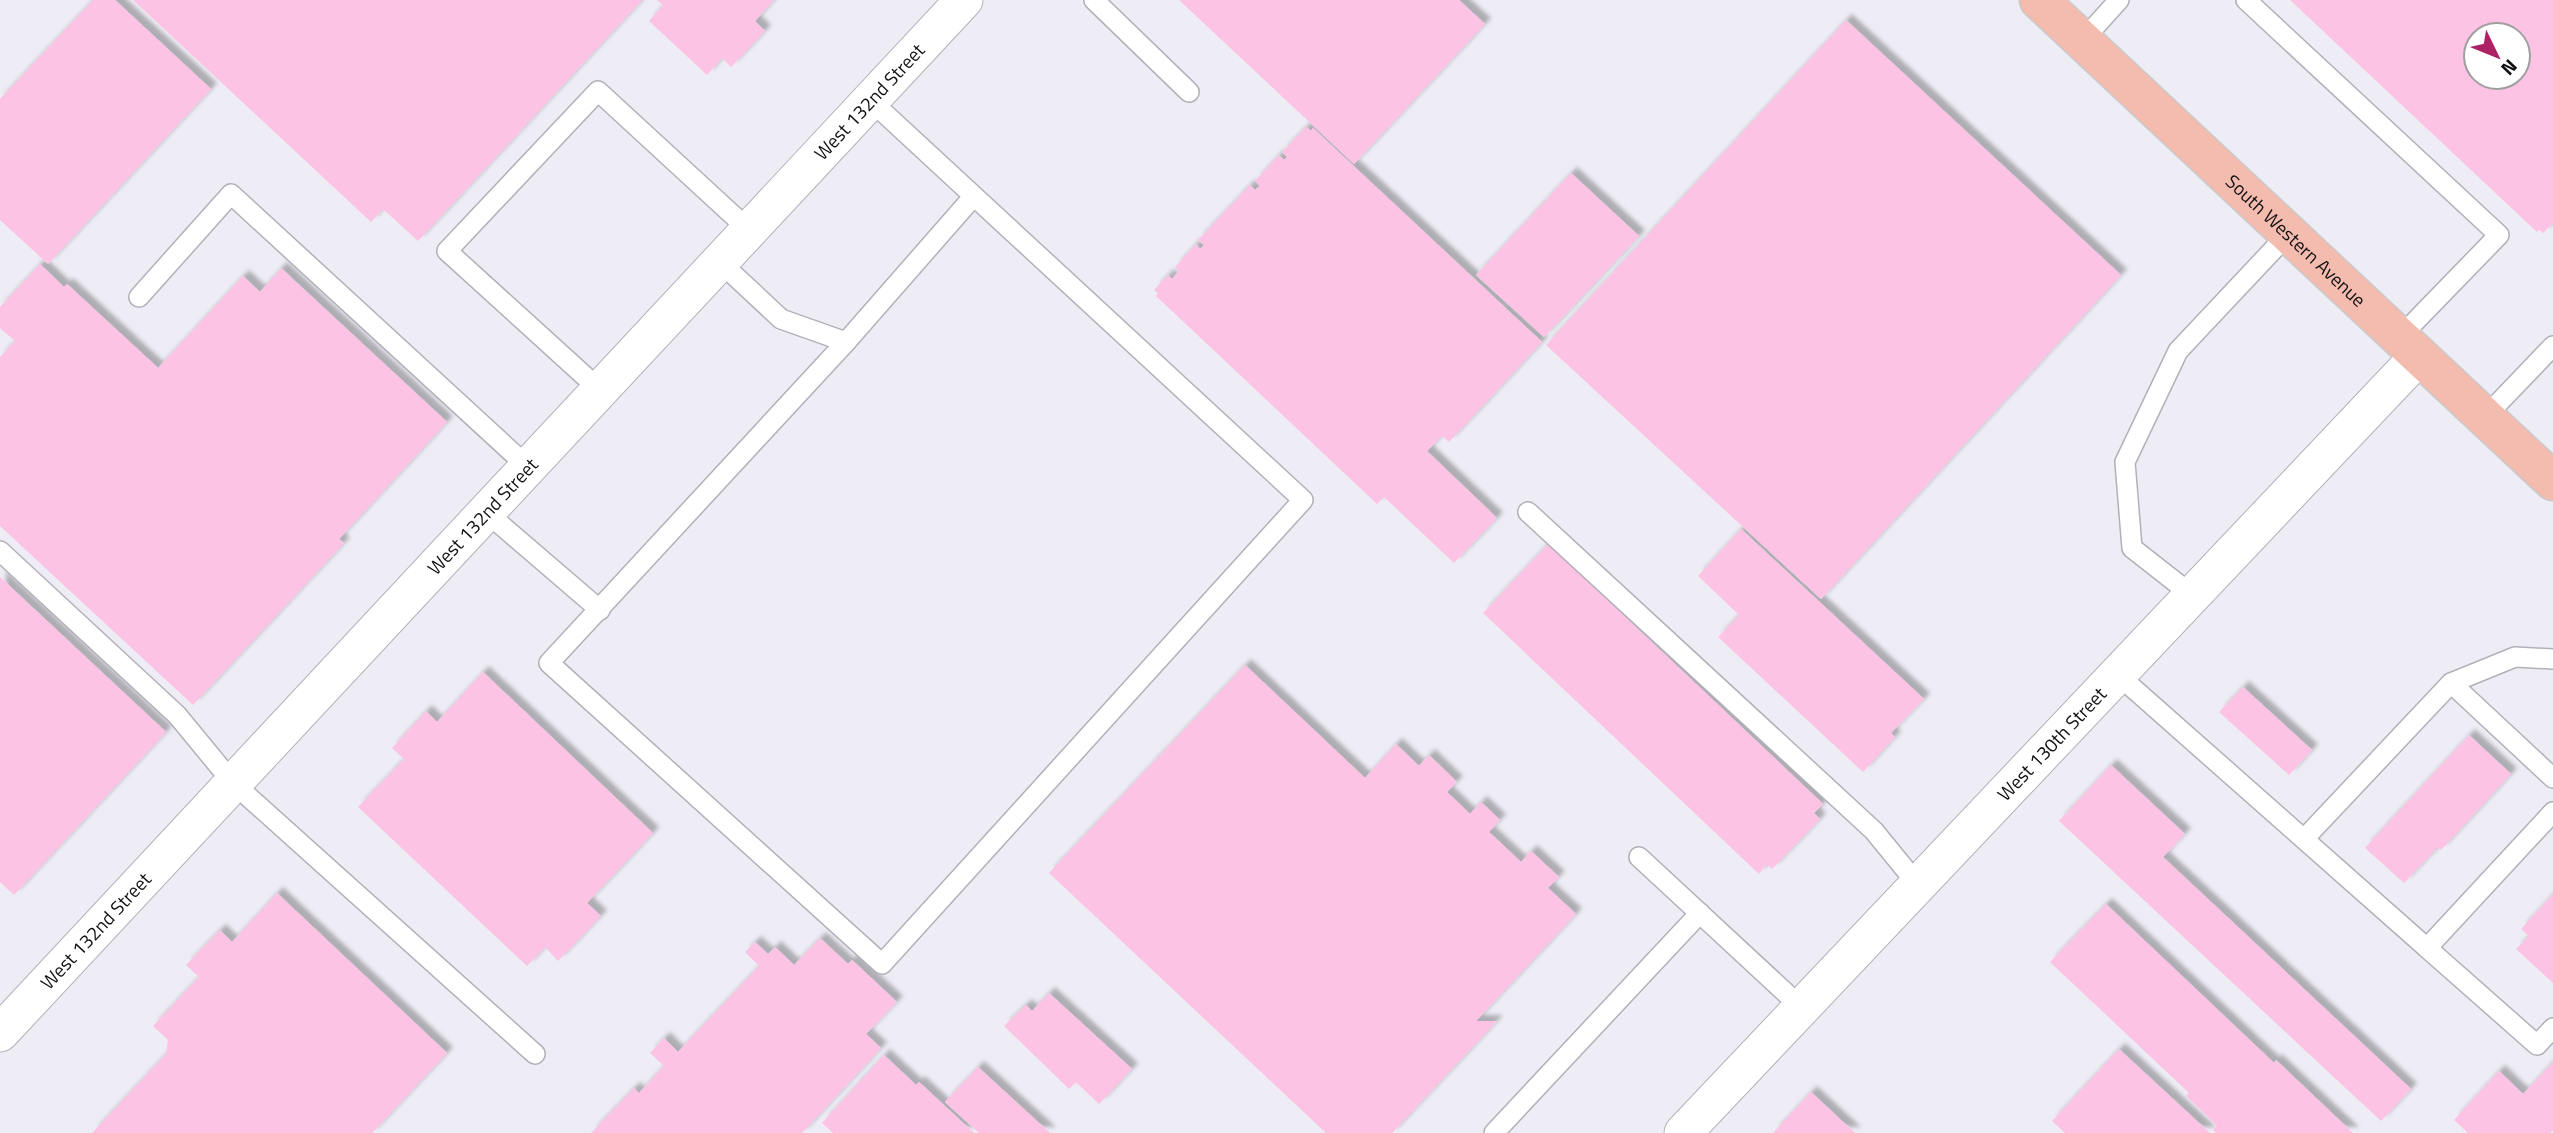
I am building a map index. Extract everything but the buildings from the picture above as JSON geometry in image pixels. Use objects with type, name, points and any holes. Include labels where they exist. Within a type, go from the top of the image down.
[{"type":"main road","name":"South Western Avenue","points":[[2039,0],[2553,481]]},
{"type":"street","name":"West 132nd Street","points":[[0,1033],[964,0]]},
{"type":"street","name":"West 130th Street","points":[[1684,1133],[2192,595],[2409,346]]},
{"type":"lane","points":[[1094,0],[1189,92]]},
{"type":"lane","points":[[2082,41],[2119,0]]},
{"type":"lane","points":[[2246,0],[2499,235],[2409,346]]},
{"type":"lane","points":[[600,390],[447,251],[598,91],[749,230]]},
{"type":"lane","points":[[870,100],[1303,500],[882,964],[549,663],[846,342],[972,197]]},
{"type":"lane","points":[[139,297],[231,194],[528,467]]},
{"type":"lane","points":[[2192,595],[2132,548],[2125,463],[2178,351],[2288,233]]},
{"type":"lane","points":[[720,262],[781,319],[846,342]]},
{"type":"lane","points":[[2486,417],[2553,346]]},
{"type":"lane","points":[[486,512],[600,610]]},
{"type":"lane","points":[[1528,512],[1874,831],[1918,885]]},
{"type":"lane","points":[[0,551],[177,715],[233,783],[535,1054]]},
{"type":"lane","points":[[2304,839],[2451,683],[2515,657],[2553,659]]},
{"type":"lane","points":[[2117,674],[2537,1045],[2553,1028]]},
{"type":"lane","points":[[2451,683],[2553,778]]},
{"type":"lane","points":[[2427,948],[2553,812]]},
{"type":"lane","points":[[1639,857],[1802,1008]]},
{"type":"lane","points":[[1494,1133],[1700,914]]}]
